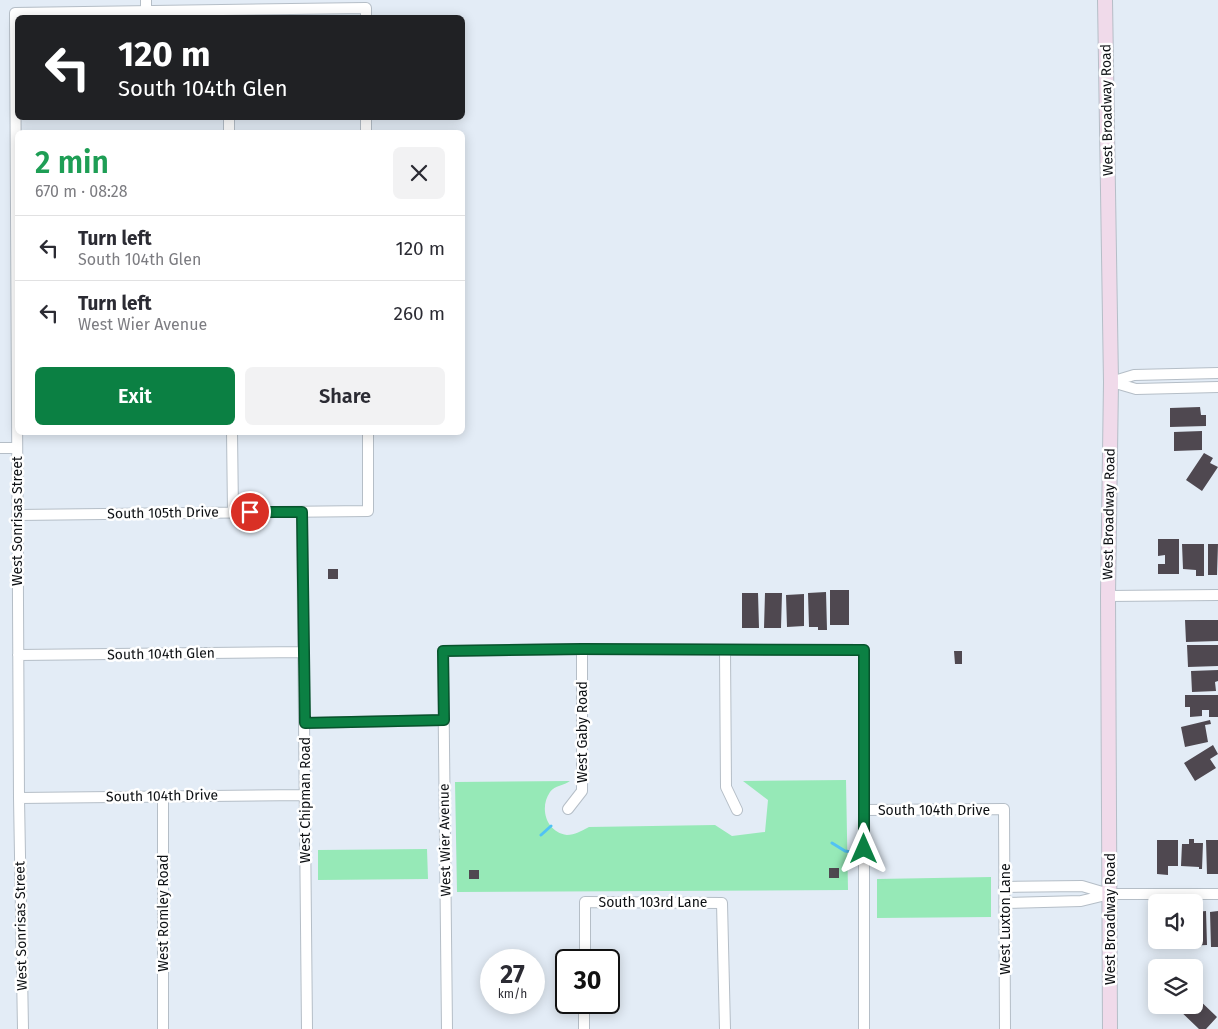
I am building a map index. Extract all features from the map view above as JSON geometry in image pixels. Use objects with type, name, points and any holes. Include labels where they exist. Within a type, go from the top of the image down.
[{"type":"main road","name":"West Broadway Road","points":[[1105,0],[1111,382],[1108,596],[1110,1029]]},
{"type":"street","points":[[146,5],[228,14],[366,13]]},
{"type":"street","name":"West Sonrisas Street","points":[[15,15],[15,13],[146,5]]},
{"type":"street","points":[[1111,382],[1134,375],[1218,373]]},
{"type":"street","points":[[1111,382],[1136,389],[1218,387]]},
{"type":"street","name":"West Sonrisas Street","points":[[17,435],[19,798],[23,1029]]},
{"type":"street","points":[[232,435],[233,512]]},
{"type":"street","name":"South 105th Drive","points":[[17,515],[368,511],[368,435]]},
{"type":"street","points":[[0,448],[17,448]]},
{"type":"street","name":"West Chipman Road","points":[[302,512],[307,1029]]},
{"type":"street","points":[[1108,596],[1218,596]]},
{"type":"street","points":[[582,649],[864,650],[864,1029]]},
{"type":"street","name":"West Wier Avenue","points":[[447,1029],[443,651],[582,649]]},
{"type":"street","name":"West Gaby Road","points":[[568,809],[582,792],[582,649]]},
{"type":"street","points":[[725,651],[726,787],[737,810]]},
{"type":"street","name":"South 104th Glen","points":[[18,656],[304,652]]},
{"type":"street","points":[[305,723],[444,720]]},
{"type":"street","name":"South 104th Drive","points":[[19,798],[305,794]]},
{"type":"street","name":"West Romley Road","points":[[163,796],[163,1029]]},
{"type":"street","name":"South 104th Drive","points":[[864,810],[1004,810]]},
{"type":"street","name":"West Luxton Lane","points":[[1004,810],[1005,1029]]},
{"type":"street","points":[[1004,887],[1082,886],[1110,894]]},
{"type":"street","points":[[1005,903],[1081,901],[1110,894],[1218,894]]},
{"type":"street","name":"South 103rd Lane","points":[[584,949],[585,902],[722,903],[725,1029]]},
{"type":"street","points":[[584,1014],[584,1029]]},
{"type":"green space","points":[[846,780],[848,890],[457,892],[455,782],[570,781],[552,790],[545,805],[546,818],[549,824],[560,833],[567,835],[575,834],[589,827],[715,825],[732,836],[765,832],[768,800],[743,781]]},
{"type":"green space","points":[[427,849],[428,879],[318,880],[318,850]]},
{"type":"green space","points":[[991,877],[991,917],[877,918],[877,879]]},
{"type":"building","points":[[1200,407],[1201,415],[1206,415],[1206,426],[1170,427],[1170,408]]},
{"type":"building","points":[[1202,431],[1202,450],[1174,451],[1174,432]]},
{"type":"building","points":[[1204,453],[1213,458],[1210,463],[1218,467],[1202,491],[1186,480]]},
{"type":"building","points":[[1158,539],[1179,539],[1179,574],[1158,574],[1158,564],[1165,564],[1165,555],[1158,556]]},
{"type":"building","points":[[1182,544],[1204,544],[1204,576],[1196,576],[1196,570],[1183,569]]},
{"type":"building","points":[[1208,544],[1218,544],[1217,575],[1208,575]]},
{"type":"building","points":[[328,569],[338,569],[338,579],[328,579]]},
{"type":"building","points":[[830,590],[849,590],[849,625],[830,625]]},
{"type":"building","points":[[826,592],[827,630],[809,627],[808,593]]},
{"type":"building","points":[[742,593],[758,593],[759,628],[742,628]]},
{"type":"building","points":[[765,593],[782,593],[781,628],[764,628]]},
{"type":"building","points":[[804,594],[804,626],[787,627],[786,595]]},
{"type":"building","points":[[1185,620],[1218,620],[1218,641],[1186,642]]},
{"type":"building","points":[[1187,645],[1218,645],[1218,666],[1188,667]]},
{"type":"building","points":[[954,651],[962,651],[962,664],[955,664]]},
{"type":"building","points":[[1218,670],[1218,681],[1215,682],[1216,691],[1192,692],[1191,671]]},
{"type":"building","points":[[1185,695],[1218,695],[1218,717],[1209,717],[1209,710],[1202,710],[1202,716],[1190,717],[1190,707],[1185,707]]},
{"type":"building","points":[[1210,720],[1211,724],[1205,725],[1208,742],[1185,747],[1181,727]]},
{"type":"building","points":[[1213,745],[1218,754],[1210,759],[1216,768],[1195,781],[1184,763]]},
{"type":"building","points":[[1189,839],[1194,839],[1194,843],[1203,843],[1202,869],[1199,869],[1199,867],[1181,866],[1182,844],[1189,844]]},
{"type":"building","points":[[1157,840],[1178,840],[1178,866],[1168,866],[1168,875],[1157,874]]},
{"type":"building","points":[[1206,840],[1218,840],[1218,874],[1207,874]]},
{"type":"building","points":[[829,868],[839,868],[839,878],[829,878]]},
{"type":"building","points":[[469,870],[479,870],[479,879],[469,879]]},
{"type":"building","points":[[1203,911],[1206,911],[1207,945],[1203,945]]},
{"type":"building","points":[[1218,911],[1218,947],[1211,947],[1210,912]]},
{"type":"building","points":[[1203,1004],[1217,1017],[1206,1029],[1199,1029],[1183,1014],[1203,1014]]},
{"type":"waterway","points":[[541,835],[551,826]]},
{"type":"waterway","points":[[832,843],[845,851],[852,852]]},
{"type":"route","points":[[250,512],[302,512],[305,723],[444,720],[443,651],[582,649],[864,650],[864,849]]}]
